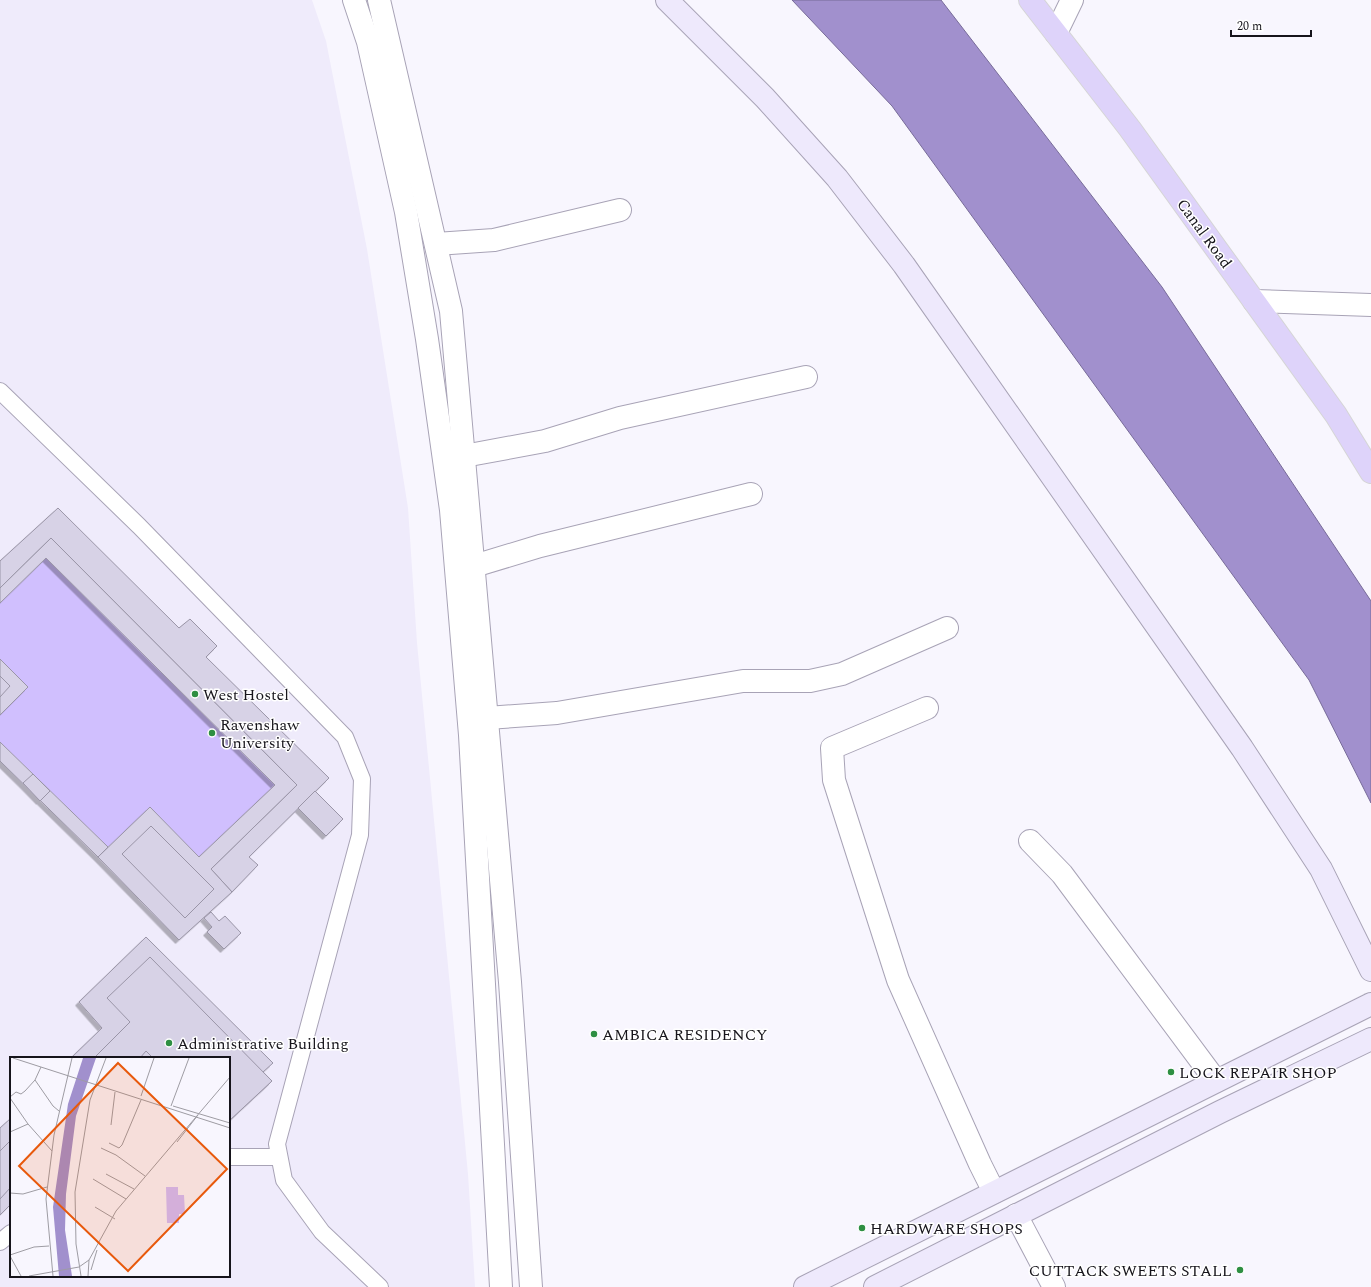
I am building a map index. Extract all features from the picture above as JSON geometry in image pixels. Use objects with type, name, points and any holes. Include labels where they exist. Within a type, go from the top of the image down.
[{"type":"main road","points":[[667,0],[765,98],[837,178],[904,265],[1246,755],[1321,869],[1371,970]]},
{"type":"main road","name":"Canal Road","points":[[1030,0],[1130,129],[1336,415],[1371,472]]},
{"type":"main road","points":[[804,1287],[1371,1004]]},
{"type":"main road","points":[[875,1287],[1220,1112],[1371,1039]]},
{"type":"street","points":[[354,0],[368,42],[406,212],[427,339],[451,510],[470,735],[501,1287]]},
{"type":"street","points":[[379,0],[451,311],[510,982],[531,1287]]},
{"type":"street","points":[[1056,33],[1072,0]]},
{"type":"street","points":[[412,251],[436,244],[494,240],[620,210]]},
{"type":"street","points":[[1254,301],[1371,305]]},
{"type":"street","points":[[464,456],[545,441],[620,418],[806,377]]},
{"type":"street","points":[[474,566],[540,546],[751,494]]},
{"type":"street","points":[[487,718],[557,714],[743,681],[810,681],[842,674],[947,628]]},
{"type":"street","points":[[927,708],[832,748],[834,780],[898,980],[980,1164],[994,1192]]},
{"type":"street","points":[[1030,841],[1062,874],[1216,1081]]},
{"type":"street","points":[[1016,1215],[1054,1287]]},
{"type":"lane","points":[[0,391],[144,532],[345,737],[362,779],[360,835],[277,1144],[284,1180],[322,1232],[380,1287]]},
{"type":"lane","points":[[230,1157],[279,1157]]},
{"type":"lane","points":[[0,1242],[10,1233]]},
{"type":"shaded area","name":"Ravenshaw University","points":[[0,0],[312,0],[326,41],[367,249],[408,508],[417,643],[468,1174],[475,1287],[0,1287]]},
{"type":"shaded area","points":[[792,0],[941,0],[1162,287],[1371,601],[1371,803],[1309,680],[892,106]]},
{"type":"shaded area","points":[[46,558],[275,785],[199,857],[150,808],[108,847],[0,742],[0,715],[28,687],[0,659],[0,603]]},
{"type":"building","name":"West Hostel","points":[[58,508],[179,628],[190,619],[217,646],[206,657],[329,778],[249,857],[258,865],[232,892],[211,869],[297,785],[51,538],[0,588],[0,561]]},
{"type":"building","name":"West Hostel","points":[[51,538],[297,785],[211,869],[232,892],[179,940],[98,857],[150,807],[199,857],[275,785],[46,558],[0,603],[0,588]]},
{"type":"building","points":[[0,659],[28,687],[0,715]]},
{"type":"building","points":[[0,676],[10,686],[0,697]]},
{"type":"building","points":[[0,742],[108,847],[98,857],[0,761]]},
{"type":"building","points":[[33,774],[50,791],[40,801],[23,783]]},
{"type":"building","points":[[315,791],[343,819],[326,836],[298,808]]},
{"type":"building","points":[[151,826],[214,889],[185,918],[122,854]]},
{"type":"building","points":[[211,912],[219,921],[225,916],[241,933],[224,949],[207,932],[212,927],[204,918]]},
{"type":"building","name":"Administrative Building","points":[[146,937],[273,1063],[263,1072],[272,1081],[230,1120],[230,1057],[72,1057],[102,1028],[79,1002]]},
{"type":"building","name":"Administrative Building","points":[[150,957],[272,1081],[230,1120],[230,1057],[152,1057],[146,1051],[141,1057],[95,1057],[130,1022],[107,998]]},
{"type":"building","points":[[10,1119],[10,1205],[0,1215],[0,1128]]},
{"type":"building","points":[[10,1141],[10,1188],[0,1199],[0,1151]]},
{"type":"place","name":"West Hostel","points":[[195,694]]},
{"type":"place","name":"Ravenshaw University","points":[[212,733]]},
{"type":"place","name":"AMBICA RESIDENCY","points":[[594,1034]]},
{"type":"place","name":"Administrative Building","points":[[169,1043]]},
{"type":"place","name":"LOCK REPAIR SHOP","points":[[1171,1072]]},
{"type":"place","name":"HARDWARE SHOPS","points":[[862,1228]]},
{"type":"place","name":"CUTTACK SWEETS STALL","points":[[1240,1270]]}]
